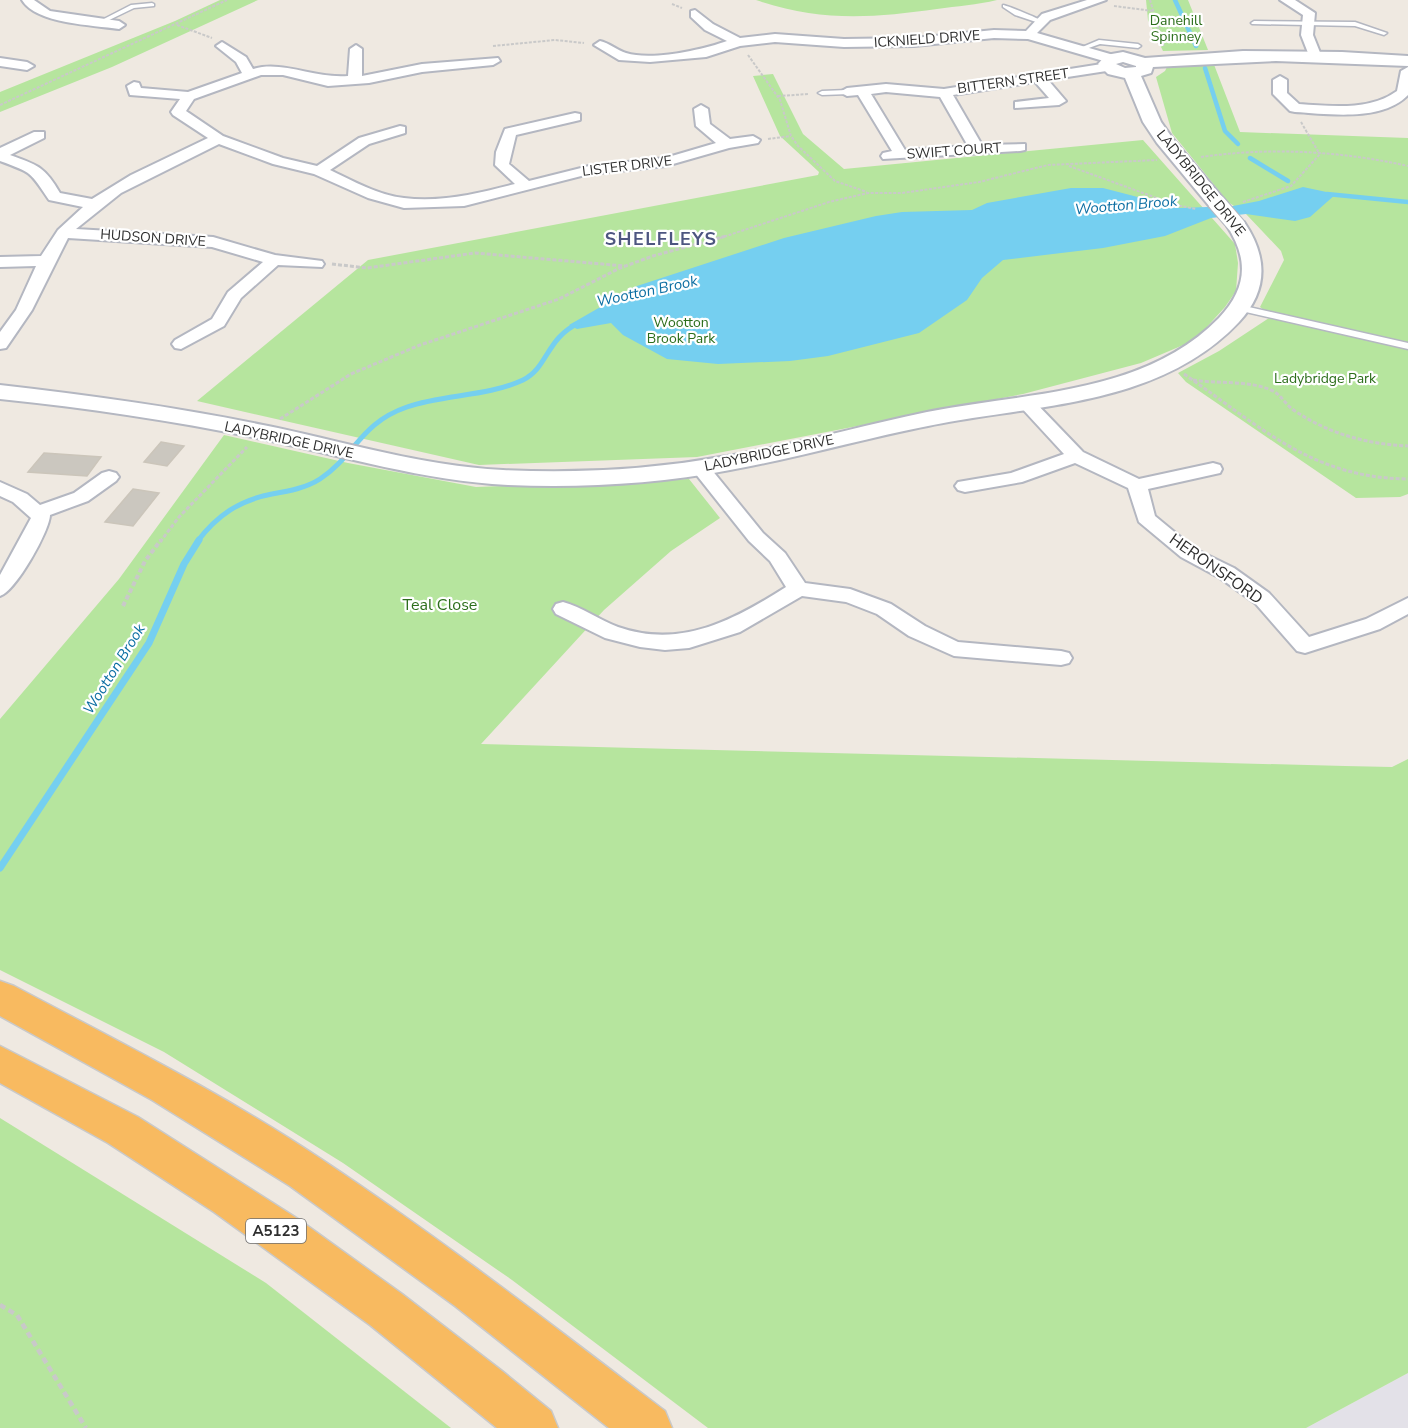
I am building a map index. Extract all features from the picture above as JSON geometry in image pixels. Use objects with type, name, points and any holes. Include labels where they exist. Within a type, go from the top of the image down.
[{"type":"highway","points":[[0,997],[166,1088],[305,1172],[471,1291],[648,1428]]},
{"type":"highway","name":"A5123","points":[[0,1063],[123,1130],[275,1230],[444,1353],[534,1428]]},
{"type":"street","points":[[28,0],[38,11],[119,25]]},
{"type":"street","points":[[1286,0],[1309,13],[1310,25],[1307,35],[1315,55]]},
{"type":"street","points":[[1029,35],[1046,17],[1100,1]]},
{"type":"street","points":[[695,14],[708,27],[738,42]]},
{"type":"street","name":"ICKNIELD DRIVE","points":[[600,45],[624,57],[650,58],[706,53],[738,42],[775,38],[844,43],[914,42],[994,34],[1029,35],[1083,48],[1110,63]]},
{"type":"street","points":[[222,46],[241,60],[250,75]]},
{"type":"street","points":[[134,86],[135,92],[189,96],[260,71],[284,71],[328,82],[355,80],[422,68],[494,67],[489,46]]},
{"type":"street","points":[[355,80],[356,49]]},
{"type":"street","points":[[1110,63],[1131,58],[1138,68],[1172,60],[1251,55],[1315,55],[1408,61]]},
{"type":"street","points":[[0,62],[27,66]]},
{"type":"street","name":"BITTERN STREET","points":[[855,91],[886,88],[945,93],[955,88],[1038,77],[1110,63]]},
{"type":"street","name":"LADYBRIDGE DRIVE","points":[[0,392],[70,399],[261,432],[359,455],[481,476],[554,477],[700,468],[939,416],[1026,403],[1110,386],[1164,366],[1215,337],[1248,297],[1253,276],[1247,240],[1230,211],[1178,158],[1152,122],[1138,68]]},
{"type":"street","points":[[1280,80],[1280,94],[1295,112],[1358,108],[1383,105],[1401,94],[1406,85],[1408,71]]},
{"type":"street","points":[[1020,105],[1059,100],[1038,77]]},
{"type":"street","name":"SWIFT COURT","points":[[855,91],[895,155],[1020,147]]},
{"type":"street","points":[[945,93],[977,149]]},
{"type":"street","name":"LISTER DRIVE","points":[[189,96],[178,112],[218,139],[278,162],[319,171],[373,195],[404,203],[464,201],[589,170],[666,162],[727,144],[753,140]]},
{"type":"street","points":[[701,108],[703,126],[727,144]]},
{"type":"street","points":[[526,186],[502,165],[500,155],[510,132],[575,117]]},
{"type":"street","points":[[319,171],[364,141],[400,130]]},
{"type":"street","points":[[0,155],[39,135]]},
{"type":"street","points":[[0,344],[24,309],[45,261],[64,232],[94,204],[157,168],[218,139]]},
{"type":"street","points":[[0,155],[34,168],[42,175],[54,197],[94,204]]},
{"type":"street","name":"HUDSON DRIVE","points":[[64,232],[213,242],[274,260],[316,264]]},
{"type":"street","points":[[181,344],[218,322],[234,295],[274,260]]},
{"type":"street","points":[[0,262],[45,261]]},
{"type":"street","points":[[1026,403],[1076,456],[1137,485],[1213,469]]},
{"type":"street","points":[[965,486],[1015,477],[1076,456]]},
{"type":"street","points":[[700,468],[756,537],[778,557],[798,589]]},
{"type":"street","points":[[37,513],[81,497],[109,477]]},
{"type":"street","name":"HERONSFORD","points":[[1137,485],[1146,518],[1188,553],[1227,573],[1262,598],[1305,646],[1373,624],[1408,606]]},
{"type":"street","points":[[0,488],[20,498],[41,516],[15,569],[0,589]]},
{"type":"street","points":[[563,609],[614,633],[661,644],[712,638],[749,621],[798,589],[850,596],[884,609],[917,631],[954,649],[1061,658]]},
{"type":"lane","points":[[101,22],[130,7],[152,5]]},
{"type":"lane","points":[[1005,6],[1017,14],[1040,21]]},
{"type":"lane","points":[[1254,23],[1355,24],[1384,33]]},
{"type":"lane","points":[[1083,48],[1099,42],[1138,46]]},
{"type":"lane","points":[[822,93],[855,91]]},
{"type":"lane","points":[[1240,308],[1408,346]]},
{"type":"path","points":[[0,105],[227,0]]},
{"type":"path","points":[[1150,0],[1164,47],[1172,60]]},
{"type":"path","points":[[1100,1],[1134,10],[1154,11]]},
{"type":"path","points":[[672,4],[678,2]]},
{"type":"path","points":[[176,25],[210,36],[222,46]]},
{"type":"path","points":[[489,46],[555,40],[600,45]]},
{"type":"path","points":[[738,42],[777,96],[791,136],[835,181],[868,193]]},
{"type":"path","points":[[777,96],[822,93]]},
{"type":"path","points":[[1295,112],[1320,153]]},
{"type":"path","points":[[123,606],[145,561],[179,517],[261,432],[351,374],[481,323],[559,299],[626,266],[796,216],[829,202],[868,193],[903,193],[980,182],[1048,165],[1178,158],[1234,152],[1320,153],[1371,158],[1408,166]]},
{"type":"path","points":[[1230,211],[1291,186],[1320,153]]},
{"type":"path","points":[[1066,164],[1176,205],[1196,208]]},
{"type":"path","points":[[316,264],[352,265],[367,268],[475,253],[626,266]]},
{"type":"path","points":[[1164,366],[1192,380],[1295,452],[1357,475],[1408,479]]},
{"type":"path","points":[[1192,380],[1256,386],[1273,391],[1287,407],[1330,432],[1347,439],[1383,446],[1408,446]]},
{"type":"path","points":[[0,1305],[17,1315],[86,1428]]},
{"type":"shaded area","points":[[1408,1373],[1408,1428],[1306,1428]]},
{"type":"green space","points":[[220,0],[258,0],[112,67],[0,112],[0,92],[175,21]]},
{"type":"green space","points":[[756,0],[997,0],[913,12],[846,16],[802,12]]},
{"type":"green space","name":"Danehill Spinney","points":[[1146,0],[1188,0],[1208,50],[1163,51],[1148,20]]},
{"type":"green space","name":"Ladybridge Park","points":[[1213,62],[1240,132],[1408,138],[1408,494],[1400,497],[1356,498],[1186,382],[1178,373],[1219,351],[1269,318],[1269,314],[1260,307],[1284,260],[1281,251],[1246,214],[1228,202],[1172,133],[1156,77],[1167,67]]},
{"type":"green space","name":"Wootton Brook Park","points":[[773,74],[803,134],[844,169],[1143,140],[1235,244],[1238,263],[1236,291],[1225,307],[1195,340],[1141,363],[1023,394],[697,457],[479,465],[197,401],[368,260],[818,175],[819,172],[780,136],[753,76]]},
{"type":"green space","name":"Teal Close","points":[[224,435],[348,463],[476,487],[689,479],[720,518],[671,551],[604,610],[481,744],[1392,767],[1408,759],[1408,1373],[1306,1428],[708,1428],[512,1280],[343,1163],[164,1052],[0,970],[0,719],[119,579]]},
{"type":"green space","points":[[0,1118],[266,1283],[451,1428],[0,1428]]},
{"type":"water","points":[[1303,187],[1336,194],[1310,217],[1295,221],[1246,214],[1211,218],[1165,236],[1103,248],[1003,260],[982,278],[967,300],[919,333],[828,356],[790,361],[718,364],[667,359],[623,335],[611,323],[577,329],[569,325],[637,286],[784,238],[876,216],[902,212],[972,210],[987,203],[1071,188],[1103,188],[1180,208],[1233,206],[1259,201]]},
{"type":"building","points":[[161,442],[184,446],[167,466],[144,462]]},
{"type":"building","points":[[44,453],[101,457],[87,476],[28,472]]},
{"type":"building","points":[[133,489],[159,493],[133,526],[105,522]]},
{"type":"waterway","points":[[1175,0],[1196,46]]},
{"type":"waterway","points":[[1205,68],[1225,131],[1238,144]]},
{"type":"waterway","points":[[1250,158],[1288,181]]},
{"type":"waterway","name":"Wootton Brook","points":[[1327,194],[1408,202]]},
{"type":"waterway","name":"Wootton Brook","points":[[197,542],[213,524],[239,505],[260,497],[303,487],[320,479],[332,470],[368,431],[391,414],[421,403],[494,390],[523,380],[538,368],[553,344],[568,329],[579,323]]},
{"type":"waterway","name":"Wootton Brook","points":[[0,868],[149,643],[184,564],[199,540]]},
{"type":"district","name":"SHELFLEYS","points":[[661,239]]}]
